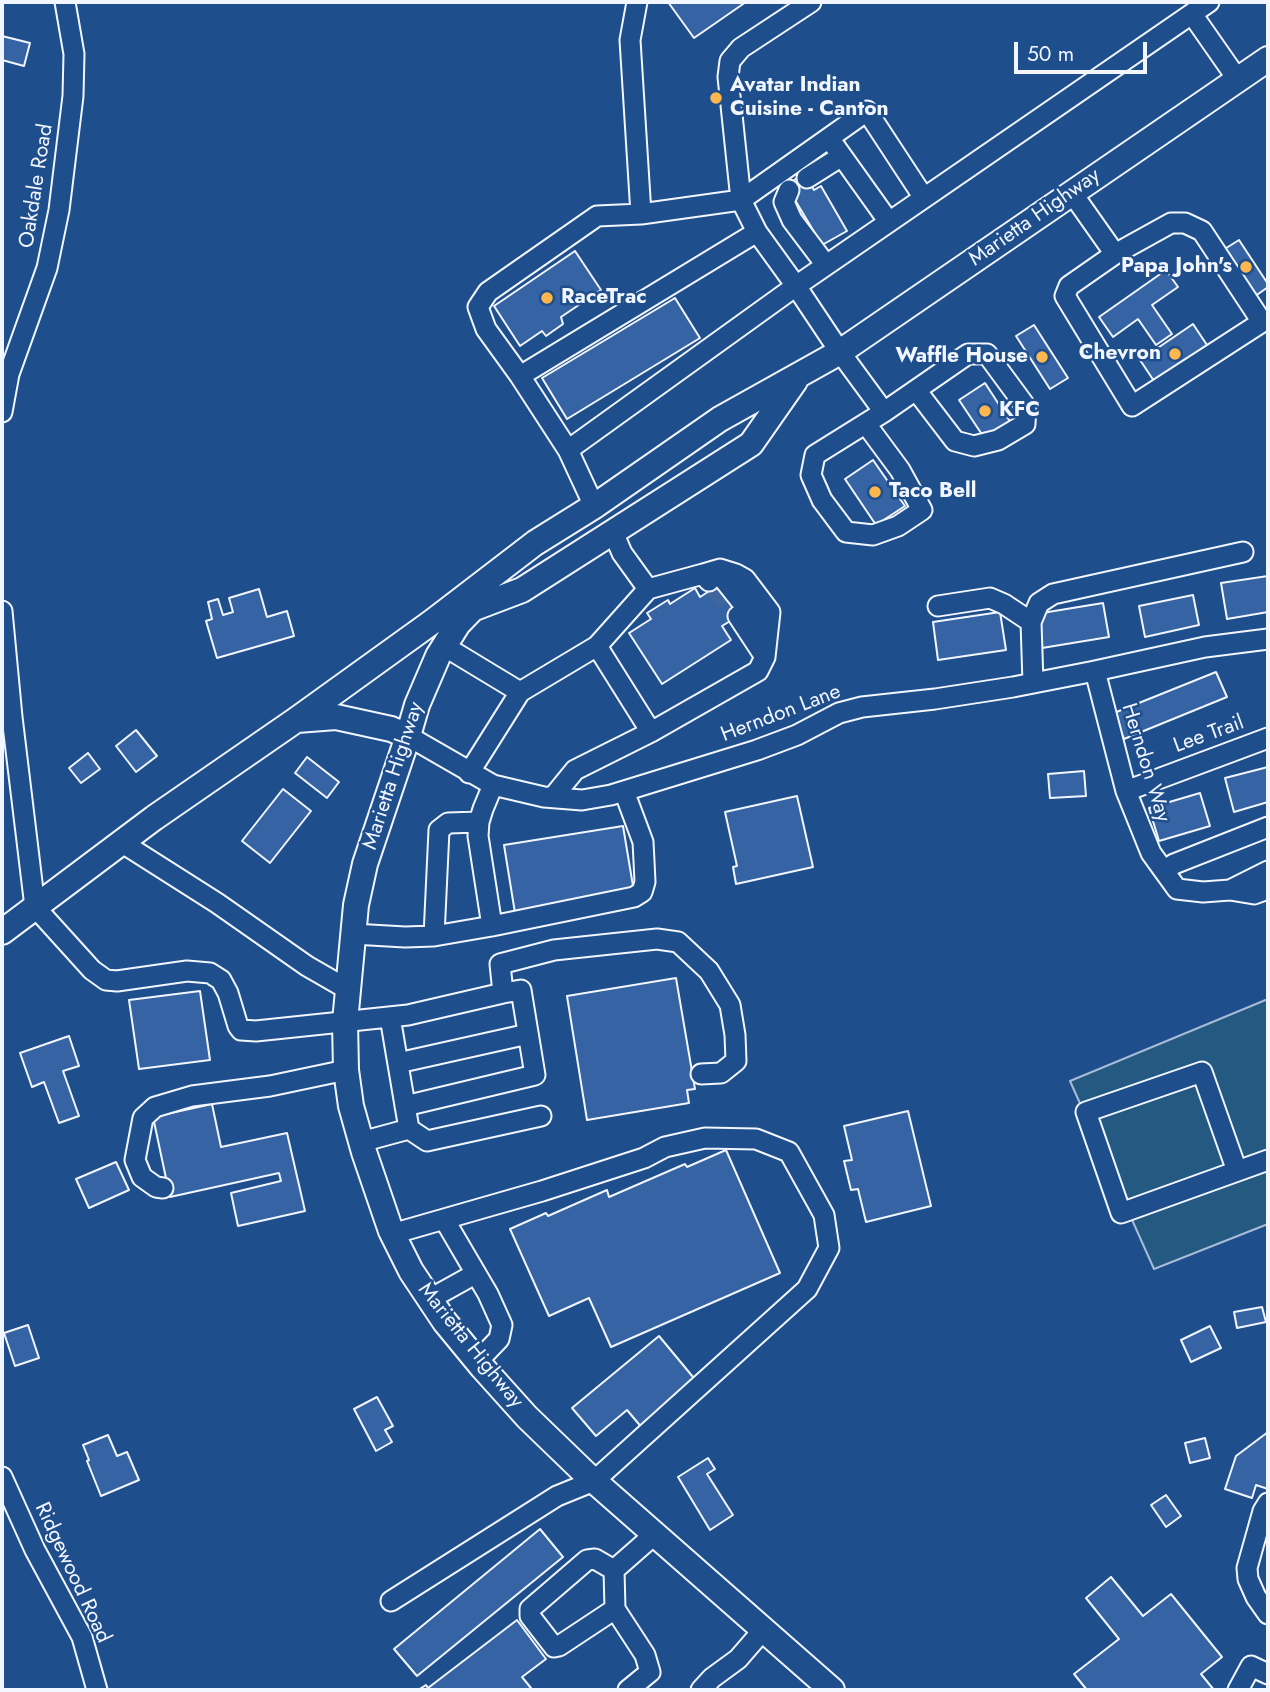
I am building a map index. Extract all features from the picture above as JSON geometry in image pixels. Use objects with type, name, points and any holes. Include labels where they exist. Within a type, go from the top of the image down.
[{"type":"main road","name":"Marietta Highway","points":[[2,932],[154,818],[432,622],[535,543],[594,506],[720,419],[840,352],[1268,59]]},
{"type":"main road","name":"Marietta Highway","points":[[472,610],[522,590],[751,444],[800,375]]},
{"type":"main road","name":"Marietta Highway","points":[[535,543],[458,624],[438,656],[416,705],[365,864],[356,905],[345,1022],[346,1070],[351,1105],[392,1234],[429,1299],[477,1362],[527,1417],[594,1481],[832,1690]]},
{"type":"main road","points":[[296,720],[336,717],[391,729],[408,736]]},
{"type":"street","name":"Oakdale Road","points":[[2,409],[5,374],[47,268],[59,210],[74,54],[65,2]]},
{"type":"street","points":[[637,2],[630,40],[641,214]]},
{"type":"street","points":[[811,2],[741,48],[730,61],[728,77],[741,200],[757,232],[884,412]]},
{"type":"street","points":[[568,450],[826,265],[1209,2]]},
{"type":"street","points":[[1192,14],[1238,80]]},
{"type":"street","points":[[594,506],[568,450],[486,329],[478,307],[488,292],[597,216],[641,214],[741,200],[867,111],[924,198]]},
{"type":"street","points":[[829,138],[889,222]]},
{"type":"street","points":[[807,178],[842,156]]},
{"type":"street","points":[[789,190],[784,202],[792,220],[826,265]]},
{"type":"street","points":[[1072,193],[1115,254]]},
{"type":"street","points":[[1171,223],[1185,223],[1194,227],[1202,231],[1262,323],[1132,406],[1065,296],[1069,286],[1115,254],[1171,223]]},
{"type":"street","points":[[520,376],[757,232]]},
{"type":"street","points":[[866,424],[900,470],[922,510],[898,526],[873,535],[846,532],[822,500],[811,475],[816,455],[968,354],[987,354],[1026,407],[1025,424],[998,440],[974,446],[955,441],[916,390]]},
{"type":"street","points":[[613,532],[622,554],[648,589]]},
{"type":"street","points":[[1033,683],[1031,622],[1039,603],[1053,594],[1243,552]]},
{"type":"street","points":[[469,773],[520,692],[597,646],[648,589],[708,581],[717,575],[725,581],[748,610],[759,632],[765,657],[758,671],[651,732],[575,770],[553,797]]},
{"type":"street","points":[[938,606],[990,598],[1031,622]]},
{"type":"street","points":[[2,611],[11,780],[35,907],[92,970],[106,980],[117,981],[187,971],[210,973],[221,980],[241,1030],[256,1031],[426,1012],[467,1000],[521,990],[535,1075],[405,1106]]},
{"type":"street","points":[[738,616],[765,657]]},
{"type":"street","name":"Herndon Lane","points":[[408,736],[493,785],[544,797],[582,800],[624,791],[757,750],[797,735],[839,713],[862,707],[935,699],[1033,683],[1205,647],[1268,639]]},
{"type":"street","points":[[444,646],[520,692]]},
{"type":"street","points":[[597,646],[651,732]]},
{"type":"street","name":"Herndon Way","points":[[1095,671],[1126,791],[1151,853],[1177,888],[1203,892],[1230,890],[1268,871]]},
{"type":"street","name":"Lee Trail","points":[[1126,791],[1268,738]]},
{"type":"street","points":[[492,926],[478,836],[479,822],[493,785]]},
{"type":"street","points":[[353,934],[435,936],[634,897],[642,892],[645,882],[643,842],[624,791]]},
{"type":"street","points":[[435,936],[439,830],[448,823],[479,822]]},
{"type":"street","points":[[1164,871],[1174,864],[1268,827]]},
{"type":"street","points":[[121,842],[307,966],[348,989]]},
{"type":"street","points":[[1230,890],[1254,894],[1268,889]]},
{"type":"street","points":[[503,993],[500,964],[554,950],[657,939],[677,942],[709,971],[730,1006],[736,1061],[720,1073],[701,1074]]},
{"type":"street","points":[[390,1017],[409,1129]]},
{"type":"street","points":[[398,1063],[528,1034]]},
{"type":"street","points":[[163,1188],[156,1187],[142,1177],[135,1160],[143,1118],[155,1107],[191,1097],[270,1086],[346,1070]]},
{"type":"street","points":[[1237,1171],[1202,1072],[1086,1112],[1121,1213],[1268,1160]]},
{"type":"street","points":[[361,1142],[409,1129],[428,1141],[541,1116]]},
{"type":"street","points":[[391,1601],[557,1496],[594,1481],[807,1289],[829,1248],[824,1215],[789,1152],[756,1139],[705,1138],[665,1147],[644,1158],[542,1191],[392,1234]]},
{"type":"street","points":[[444,1219],[488,1294],[502,1325],[499,1339],[477,1362]]},
{"type":"street","points":[[429,1299],[475,1274]]},
{"type":"street","name":"Ridgewood Road","points":[[2,1477],[36,1550],[82,1637],[97,1690]]},
{"type":"street","points":[[1268,1503],[1263,1511],[1247,1568],[1248,1579],[1256,1597],[1268,1614]]},
{"type":"street","points":[[614,1570],[655,1534]]},
{"type":"street","points":[[614,1570],[595,1559],[587,1560],[530,1609],[530,1616],[554,1647],[615,1609]]},
{"type":"street","points":[[614,1570],[615,1609],[645,1655],[650,1672],[628,1690]]},
{"type":"street","points":[[701,1690],[712,1678],[738,1659],[764,1629]]},
{"type":"street","points":[[1238,1690],[1251,1667],[1268,1674]]},
{"type":"shaded area","points":[[1268,999],[1268,1224],[1154,1269],[1070,1081]]},
{"type":"building","points":[[668,2],[746,2],[694,38]]},
{"type":"building","points":[[2,36],[30,43],[24,66],[2,60]]},
{"type":"building","points":[[804,174],[814,190],[821,186],[847,231],[822,245],[786,185]]},
{"type":"building","name":"Papa John's","points":[[1239,240],[1268,284],[1268,287],[1254,297],[1223,250]]},
{"type":"building","name":"RaceTrac","points":[[575,251],[601,290],[561,317],[563,324],[546,336],[542,331],[520,346],[494,306]]},
{"type":"building","name":"Chevron","points":[[1166,270],[1178,287],[1152,305],[1172,334],[1156,345],[1138,319],[1113,337],[1099,317]]},
{"type":"building","points":[[675,298],[700,338],[567,419],[542,378]]},
{"type":"building","name":"Chevron","points":[[1193,324],[1209,348],[1156,384],[1140,360]]},
{"type":"building","name":"Waffle House","points":[[1034,325],[1068,378],[1050,389],[1016,336]]},
{"type":"building","name":"KFC","points":[[985,383],[1011,423],[985,439],[959,400]]},
{"type":"building","name":"Taco Bell","points":[[873,460],[905,506],[876,525],[845,479]]},
{"type":"building","points":[[733,576],[753,607],[722,626],[731,640],[662,684],[629,633],[651,619],[647,613],[668,600],[670,604],[695,588],[700,597]]},
{"type":"building","points":[[1268,576],[1268,612],[1227,619],[1221,583]]},
{"type":"building","points":[[259,589],[267,617],[287,611],[294,636],[217,658],[206,621],[212,619],[208,602],[218,599],[223,615],[233,612],[229,598]]},
{"type":"building","points":[[1193,595],[1199,625],[1145,637],[1139,606]]},
{"type":"building","points":[[1103,603],[1109,637],[1042,648],[1036,614]]},
{"type":"building","points":[[1000,612],[1006,650],[938,660],[933,622]]},
{"type":"building","points":[[1216,672],[1227,697],[1124,739],[1114,713]]},
{"type":"building","points":[[136,730],[157,756],[136,772],[116,746]]},
{"type":"building","points":[[88,753],[100,769],[81,783],[69,768]]},
{"type":"building","points":[[307,757],[339,782],[327,798],[295,773]]},
{"type":"building","points":[[1268,767],[1268,802],[1234,812],[1225,778]]},
{"type":"building","points":[[1084,771],[1086,796],[1050,798],[1048,774]]},
{"type":"building","points":[[283,789],[311,811],[270,863],[242,841]]},
{"type":"building","points":[[1200,793],[1210,826],[1159,841],[1149,808]]},
{"type":"building","points":[[797,796],[813,867],[736,884],[733,867],[737,866],[725,812]]},
{"type":"building","points":[[623,826],[634,892],[515,913],[504,845]]},
{"type":"building","points":[[676,978],[695,1089],[687,1090],[689,1103],[587,1120],[567,996]]},
{"type":"building","points":[[200,991],[210,1060],[139,1069],[129,1000]]},
{"type":"building","points":[[69,1036],[79,1066],[63,1071],[79,1116],[59,1123],[44,1082],[32,1087],[20,1053]]},
{"type":"building","points":[[212,1104],[221,1147],[287,1133],[305,1211],[238,1226],[231,1193],[281,1181],[279,1173],[170,1197],[153,1117]]},
{"type":"building","points":[[908,1111],[931,1206],[866,1222],[858,1189],[851,1190],[844,1161],[852,1160],[844,1126]]},
{"type":"building","points":[[726,1150],[780,1273],[611,1347],[589,1298],[549,1316],[510,1229],[546,1213],[548,1216],[607,1190],[609,1197],[685,1164],[687,1167]]},
{"type":"building","points":[[116,1162],[129,1190],[89,1208],[76,1179]]},
{"type":"building","points":[[1262,1307],[1266,1322],[1237,1328],[1234,1312]]},
{"type":"building","points":[[28,1325],[39,1358],[15,1366],[4,1333]]},
{"type":"building","points":[[1210,1326],[1221,1348],[1191,1362],[1181,1340]]},
{"type":"building","points":[[659,1336],[698,1383],[643,1429],[627,1410],[596,1436],[572,1408]]},
{"type":"building","points":[[377,1397],[393,1426],[385,1430],[392,1442],[376,1451],[354,1409]]},
{"type":"building","points":[[1268,1432],[1268,1489],[1256,1485],[1252,1498],[1225,1489],[1236,1456]]},
{"type":"building","points":[[108,1435],[117,1456],[127,1452],[139,1480],[101,1496],[83,1445]]},
{"type":"building","points":[[1205,1438],[1210,1458],[1190,1463],[1185,1443]]},
{"type":"building","points":[[708,1458],[715,1469],[707,1474],[733,1515],[710,1530],[678,1477]]},
{"type":"building","points":[[1166,1495],[1181,1516],[1166,1527],[1151,1505]]},
{"type":"building","points":[[540,1529],[563,1557],[417,1676],[394,1649]]},
{"type":"building","points":[[1111,1577],[1143,1616],[1171,1594],[1222,1657],[1201,1674],[1214,1690],[1087,1690],[1074,1674],[1119,1639],[1086,1598]]},
{"type":"building","points":[[517,1620],[546,1659],[522,1677],[531,1688],[418,1690],[426,1685],[428,1688]]},
{"type":"tunnel","points":[[714,588],[738,616]]},
{"type":"place","name":"Avatar Indian Cuisine - Canton","points":[[716,98]]},
{"type":"place","name":"Papa John's","points":[[1246,267]]},
{"type":"place","name":"RaceTrac","points":[[547,298]]},
{"type":"place","name":"Chevron","points":[[1175,354]]},
{"type":"place","name":"Waffle House","points":[[1042,357]]},
{"type":"place","name":"KFC","points":[[985,411]]},
{"type":"place","name":"Taco Bell","points":[[875,492]]}]
